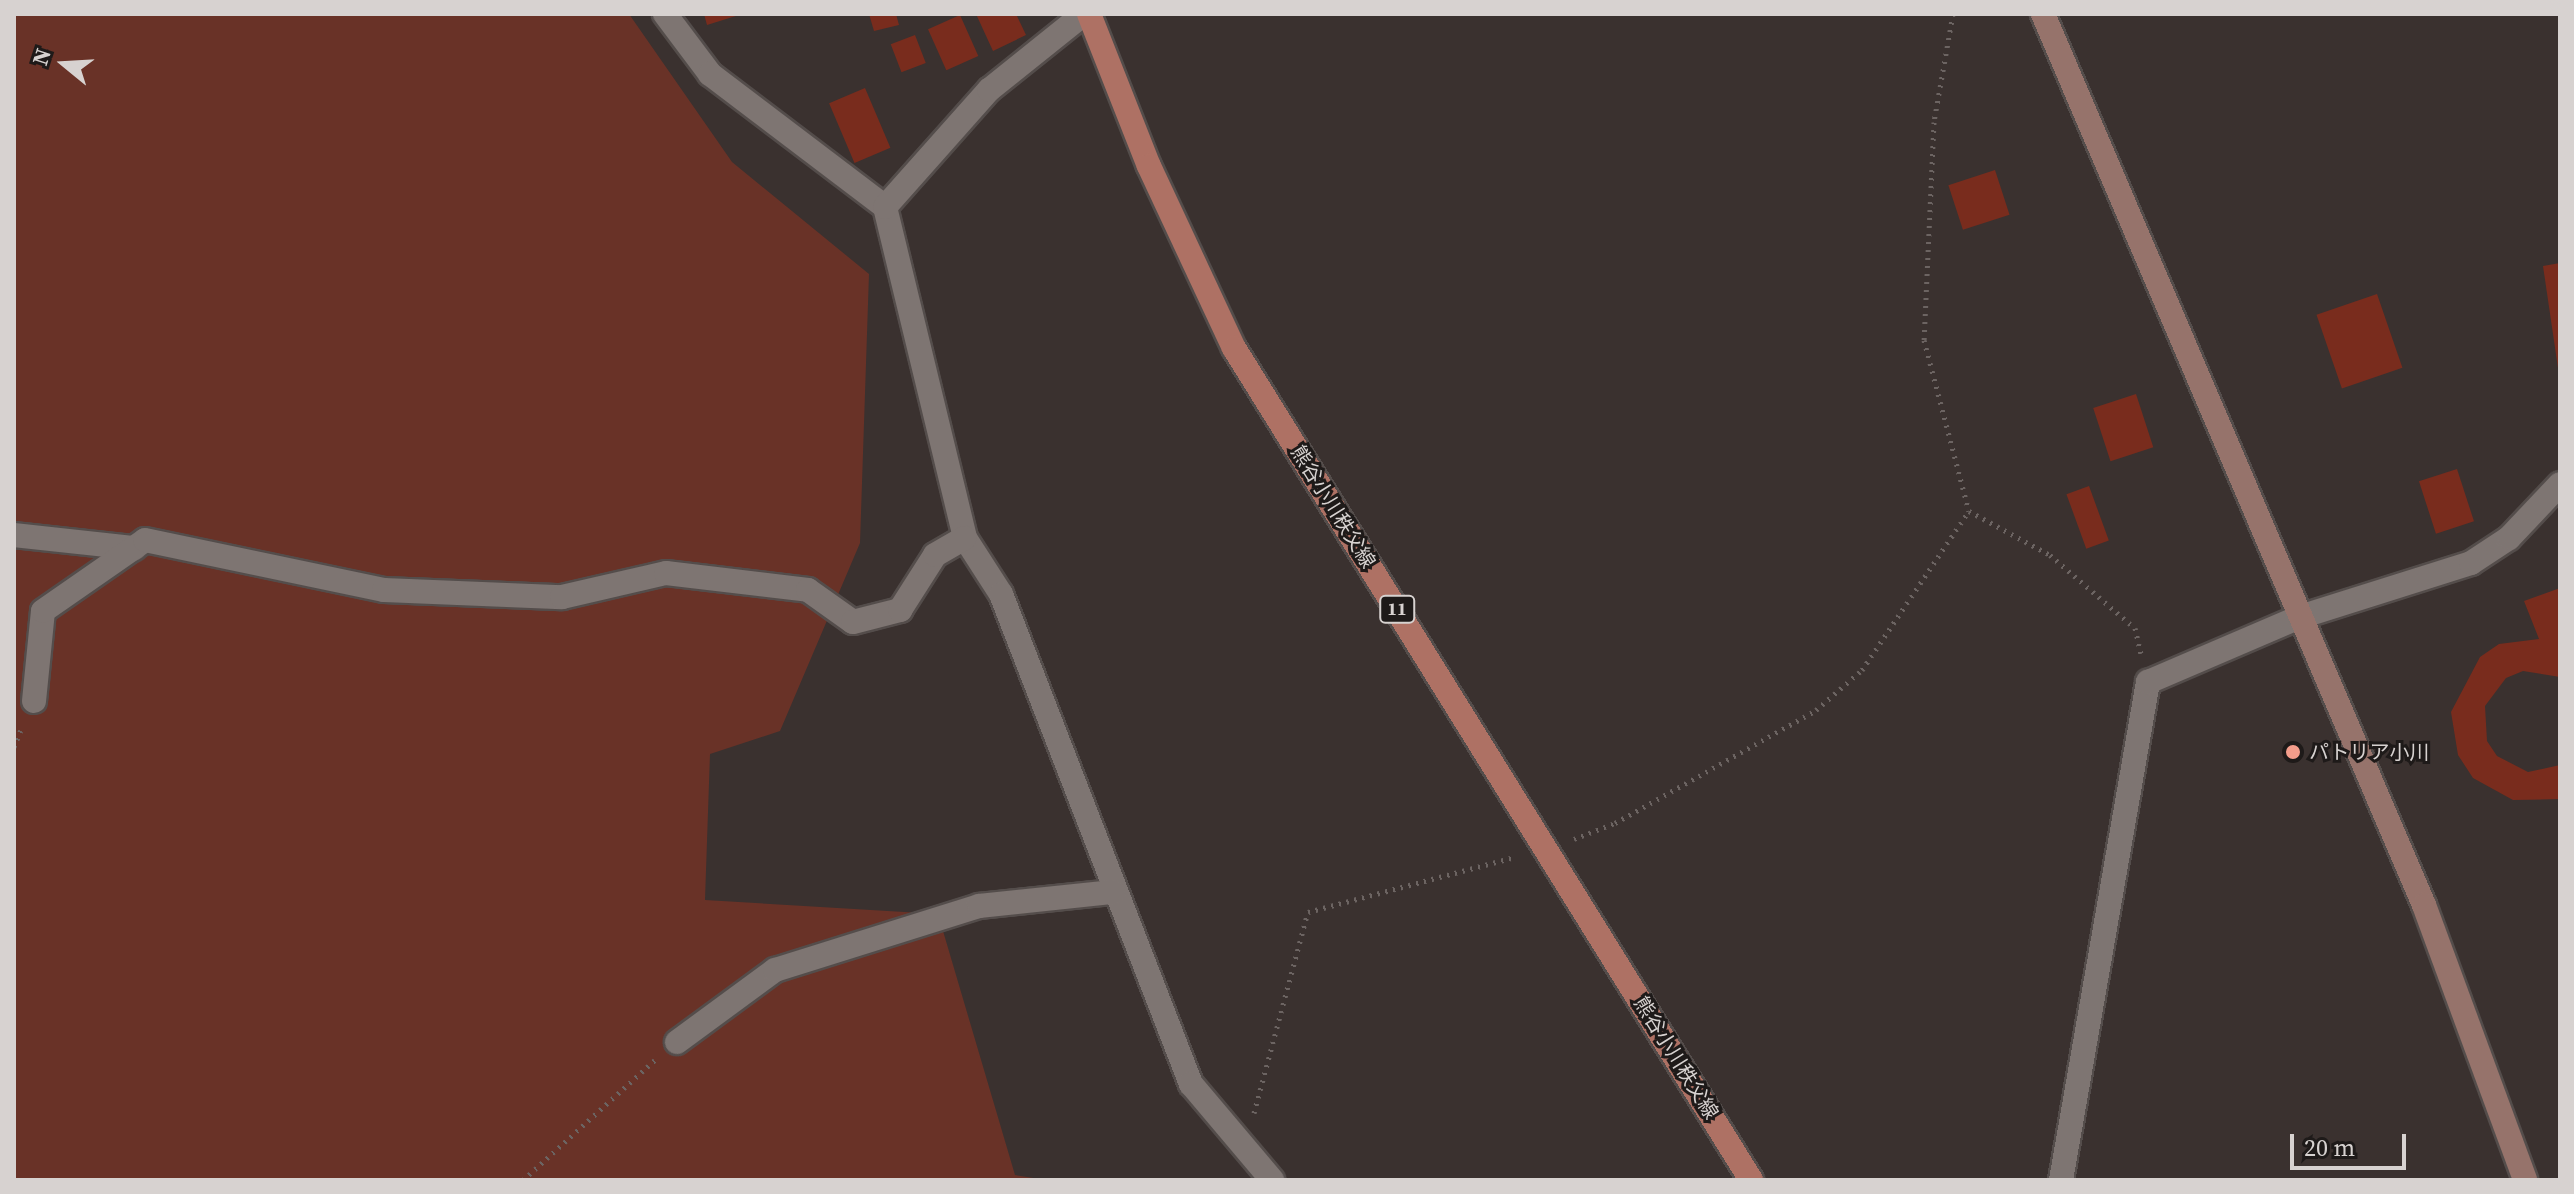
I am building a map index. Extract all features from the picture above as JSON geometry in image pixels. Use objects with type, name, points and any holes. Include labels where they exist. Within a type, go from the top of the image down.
[{"type":"main road","name":"熊谷小川秩父線","points":[[1087,14],[1149,166],[1234,348],[1751,1180]]},
{"type":"street","points":[[665,14],[710,74],[885,207],[965,538],[1001,594],[1113,892],[1191,1084],[1272,1180]]},
{"type":"street","points":[[885,207],[989,90],[1087,14]]},
{"type":"street","points":[[2043,14],[2424,905],[2525,1180]]},
{"type":"street","points":[[2061,1180],[2148,682],[2300,617],[2471,563],[2509,538],[2560,484]]},
{"type":"street","points":[[14,535],[134,548]]},
{"type":"street","points":[[34,701],[43,611],[145,540],[384,590],[562,597],[666,573],[808,590],[853,622],[900,610],[935,555],[965,538]]},
{"type":"street","points":[[677,1042],[775,970],[979,906],[1113,892]]},
{"type":"path","points":[[1953,14],[1934,122],[1924,340],[1969,511],[2050,555],[2135,628],[2148,682]]},
{"type":"path","points":[[1245,1147],[1308,912],[1546,849],[1615,823],[1816,710],[1862,670],[1969,511]]},
{"type":"path","points":[[523,1180],[677,1042]]},
{"type":"shaded area","points":[[14,14],[629,14],[732,162],[869,274],[860,543],[780,731],[710,754],[705,900],[938,914],[1015,1175],[1046,1180],[14,1180]]},
{"type":"building","points":[[704,14],[739,14],[739,15],[707,25]]},
{"type":"building","points":[[869,14],[896,14],[899,25],[874,31]]},
{"type":"building","points":[[976,14],[1016,14],[1026,35],[993,51]]},
{"type":"building","points":[[960,15],[978,56],[946,70],[928,29]]},
{"type":"building","points":[[915,35],[926,63],[901,72],[891,44]]},
{"type":"building","points":[[865,88],[890,148],[854,163],[829,103]]},
{"type":"building","points":[[1995,170],[2010,215],[1963,230],[1948,185]]},
{"type":"building","points":[[2560,263],[2560,368],[2558,368],[2543,266]]},
{"type":"building","points":[[2377,294],[2402,368],[2342,389],[2316,315]]},
{"type":"building","points":[[2136,394],[2153,447],[2111,461],[2093,408]]},
{"type":"building","points":[[2457,469],[2474,521],[2436,534],[2419,481]]},
{"type":"building","points":[[2089,486],[2109,541],[2086,549],[2066,494]]},
{"type":"building","points":[[2560,588],[2560,677],[2523,671],[2506,678],[2485,706],[2487,741],[2497,756],[2528,772],[2560,765],[2560,799],[2513,800],[2473,778],[2458,755],[2451,712],[2480,657],[2499,644],[2539,639],[2524,601]]},
{"type":"place","name":"パトリア小川","points":[[2293,752]]}]
